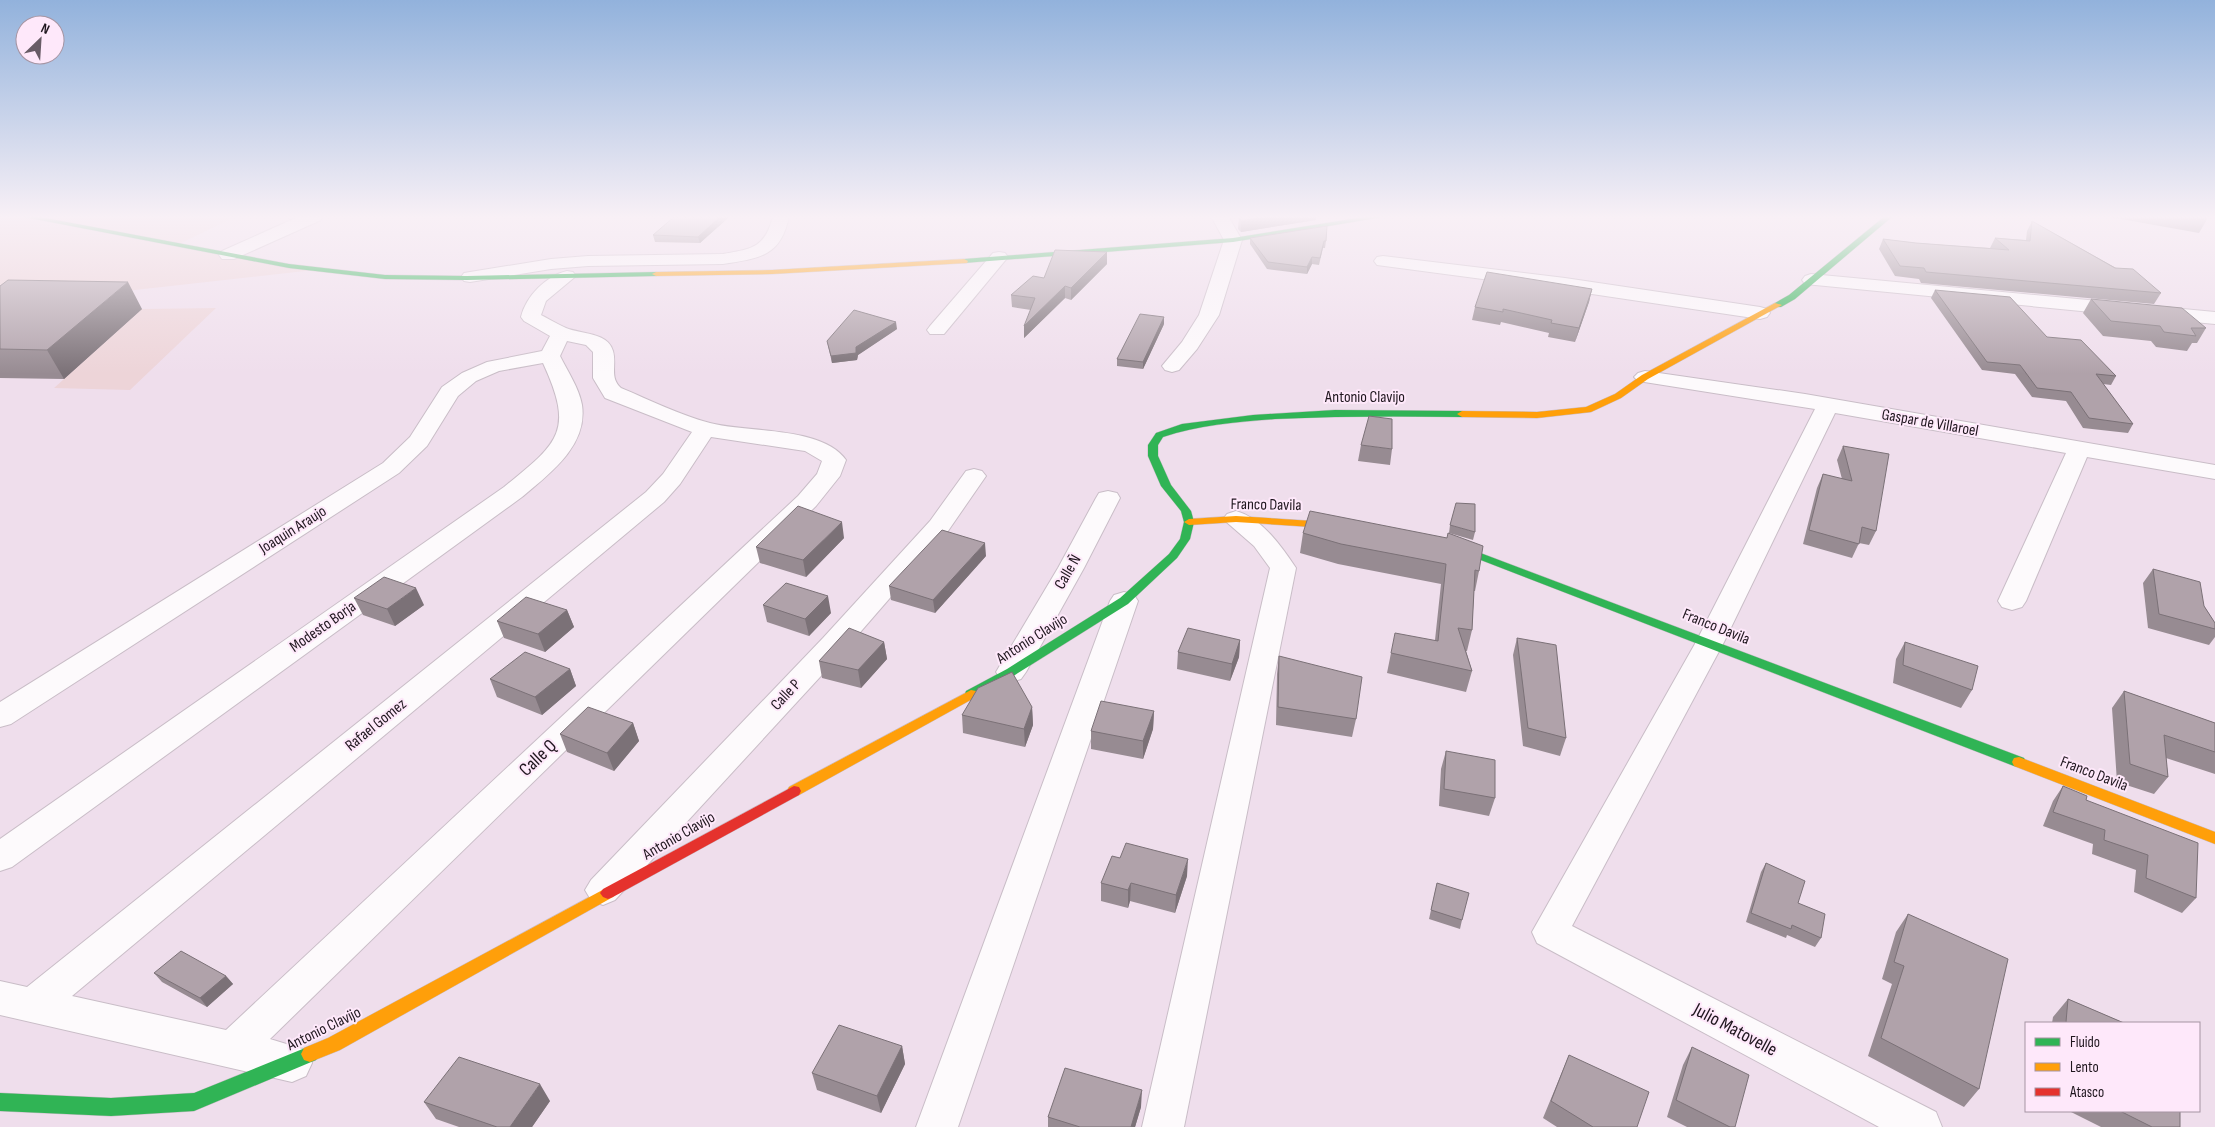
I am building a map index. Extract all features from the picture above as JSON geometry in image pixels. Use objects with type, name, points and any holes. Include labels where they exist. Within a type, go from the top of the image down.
[{"type":"street","points":[[311,269],[385,277],[467,278],[781,272],[853,269]]},
{"type":"street","points":[[467,278],[523,269]]},
{"type":"street","points":[[937,330],[991,269]]},
{"type":"street","points":[[1172,366],[1190,345],[1209,315],[1224,269]]},
{"type":"street","points":[[1442,269],[1760,313]]},
{"type":"street","name":"Antonio Clavijo","points":[[0,1102],[111,1107],[194,1102],[293,1063],[334,1044],[589,905],[752,812],[1011,672],[1124,601],[1153,577],[1174,556],[1185,538],[1190,522],[1186,511],[1166,486],[1153,456],[1153,445],[1159,435],[1182,427],[1253,418],[1335,413],[1537,415],[1588,410],[1618,396],[1645,376],[1792,296],[1826,269]]},
{"type":"street","points":[[567,276],[539,296],[532,306],[531,317],[555,344],[593,341],[603,350],[604,367],[601,376],[604,386],[613,393],[704,429]]},
{"type":"street","points":[[1812,280],[2214,319]]},
{"type":"street","name":"Joaquin Araujo","points":[[0,716],[391,468],[419,441],[450,392],[469,376],[555,344]]},
{"type":"street","name":"Modesto Borja","points":[[0,857],[513,492],[551,461],[569,433],[571,406],[555,344]]},
{"type":"street","name":"Gaspar de Villaroel","points":[[1645,376],[1828,405],[2215,472]]},
{"type":"street","points":[[1710,642],[1828,405]]},
{"type":"street","name":"Calle Q","points":[[232,1050],[807,501],[828,476],[834,460],[827,452],[810,445],[704,429]]},
{"type":"street","name":"Rafael Gomez","points":[[16,1002],[656,497],[672,479],[704,429]]},
{"type":"street","points":[[2012,600],[2080,449]]},
{"type":"street","name":"Calle P","points":[[589,905],[844,632],[939,526],[974,476]]},
{"type":"street","name":"Calle Ñ","points":[[1011,672],[1071,568],[1108,498]]},
{"type":"street","points":[[1162,1127],[1283,568],[1263,541],[1236,519]]},
{"type":"street","name":"Franco Davila","points":[[1190,522],[1236,519],[1312,522],[1358,527]]},
{"type":"street","name":"Franco Davila","points":[[1438,541],[1463,548],[1710,642],[2215,838]]},
{"type":"street","points":[[937,1127],[1124,601]]},
{"type":"street","name":"Julio Matovelle","points":[[1710,642],[1550,932],[1921,1127]]},
{"type":"street","points":[[16,1002],[293,1063]]},
{"type":"shaded area","points":[[0,269],[314,270],[0,305]]},
{"type":"shaded area","points":[[216,308],[130,390],[54,388],[142,309]]},
{"type":"building","points":[[1048,269],[1090,269],[1071,288],[1065,286],[1024,326],[1035,298],[1011,295],[1033,276],[1044,278]]},
{"type":"building","points":[[1924,269],[2133,269],[2161,293],[1926,272]]},
{"type":"building","points":[[1487,272],[1592,289],[1579,328],[1551,323],[1552,320],[1503,309],[1503,312],[1475,307]]},
{"type":"building","points":[[8,280],[128,282],[47,350],[0,349],[0,286]]},
{"type":"building","points":[[1935,290],[2010,297],[2047,337],[2081,340],[2116,376],[2096,374],[2133,424],[2089,418],[2071,392],[2037,388],[2020,365],[1987,362]]},
{"type":"building","points":[[2091,299],[2182,308],[2206,328],[2191,328],[2196,336],[2164,332],[2160,326],[2111,321]]},
{"type":"building","points":[[854,310],[896,322],[856,347],[856,353],[831,356],[827,341]]},
{"type":"building","points":[[1140,314],[1164,317],[1143,362],[1117,359]]},
{"type":"building","points":[[1369,416],[1392,419],[1392,449],[1361,445]]},
{"type":"building","points":[[1843,446],[1889,454],[1876,531],[1862,527],[1859,544],[1809,530],[1823,474],[1852,481]]},
{"type":"building","points":[[1456,503],[1475,504],[1475,532],[1450,525]]},
{"type":"building","points":[[798,506],[842,522],[803,560],[756,547]]},
{"type":"building","points":[[1310,511],[1447,538],[1448,533],[1483,546],[1479,571],[1475,570],[1472,630],[1458,628],[1472,671],[1391,653],[1395,633],[1438,641],[1446,564],[1341,544],[1303,533]]},
{"type":"building","points":[[942,530],[985,543],[933,600],[889,586]]},
{"type":"building","points":[[2153,569],[2200,582],[2204,606],[2215,623],[2215,629],[2159,614]]},
{"type":"building","points":[[384,577],[416,588],[387,609],[354,598]]},
{"type":"building","points":[[786,583],[828,596],[805,619],[763,605]]},
{"type":"building","points":[[526,597],[567,610],[538,634],[497,621]]},
{"type":"building","points":[[849,628],[884,642],[858,670],[819,661]]},
{"type":"building","points":[[1188,628],[1240,640],[1232,664],[1178,652]]},
{"type":"building","points":[[1517,638],[1556,645],[1566,738],[1528,728]]},
{"type":"building","points":[[1905,642],[1978,666],[1972,690],[1903,665]]},
{"type":"building","points":[[525,652],[570,669],[535,697],[490,679]]},
{"type":"building","points":[[1279,656],[1362,677],[1356,719],[1278,707]]},
{"type":"building","points":[[1012,672],[1032,707],[1024,729],[962,715],[978,688]]},
{"type":"building","points":[[2124,691],[2215,723],[2215,752],[2164,735],[2168,777],[2130,764]]},
{"type":"building","points":[[1101,701],[1154,711],[1143,741],[1091,731]]},
{"type":"building","points":[[588,707],[633,723],[607,753],[560,734]]},
{"type":"building","points":[[1446,751],[1495,760],[1495,798],[1444,789]]},
{"type":"building","points":[[2063,786],[2087,796],[2086,800],[2198,843],[2196,898],[2146,878],[2148,855],[2104,840],[2105,830],[2053,812]]},
{"type":"building","points":[[1126,843],[1188,859],[1176,895],[1131,883],[1128,890],[1101,883],[1112,856],[1120,858]]},
{"type":"building","points":[[1766,863],[1805,881],[1798,903],[1825,914],[1821,938],[1792,925],[1791,929],[1751,913]]},
{"type":"building","points":[[1437,883],[1469,893],[1462,920],[1431,910]]},
{"type":"building","points":[[1908,914],[2008,959],[1979,1089],[1881,1038],[1904,966],[1894,962]]},
{"type":"building","points":[[181,951],[226,976],[200,998],[154,973]]},
{"type":"building","points":[[2068,999],[2122,1022],[2066,1022]]},
{"type":"building","points":[[839,1025],[902,1046],[877,1096],[812,1073]]},
{"type":"building","points":[[1692,1047],[1749,1075],[1735,1127],[1730,1127],[1676,1100]]},
{"type":"building","points":[[1569,1055],[1649,1092],[1637,1127],[1593,1127],[1551,1101]]},
{"type":"building","points":[[459,1057],[540,1084],[510,1127],[497,1127],[424,1102]]},
{"type":"building","points":[[1065,1068],[1142,1090],[1131,1127],[1080,1127],[1048,1117]]},
{"type":"building","points":[[2122,1112],[2180,1112],[2180,1127],[2152,1127]]},
{"type":"traffic: fast","points":[[312,269],[385,277],[467,278],[656,274]]},
{"type":"traffic: fast","points":[[1778,305],[1792,297],[1826,269]]},
{"type":"traffic: fast","points":[[971,694],[1011,672],[1124,601],[1173,556],[1185,539],[1189,522],[1186,511],[1166,486],[1153,456],[1153,445],[1159,435],[1182,427],[1253,418],[1335,413],[1462,414]]},
{"type":"traffic: fast","points":[[1446,543],[2019,762]]},
{"type":"traffic: fast","points":[[0,1102],[111,1107],[194,1102],[310,1054]]},
{"type":"traffic: slow","points":[[656,274],[772,272],[831,269]]},
{"type":"traffic: slow","points":[[1462,414],[1537,415],[1588,410],[1618,396],[1645,377],[1778,305]]},
{"type":"traffic: slow","points":[[1189,522],[1236,519],[1343,526]]},
{"type":"traffic: slow","points":[[794,791],[971,694]]},
{"type":"traffic: slow","points":[[2019,762],[2215,838]]},
{"type":"traffic: slow","points":[[310,1054],[334,1044],[608,893]]},
{"type":"traffic: jam","points":[[608,893],[794,791]]}]
